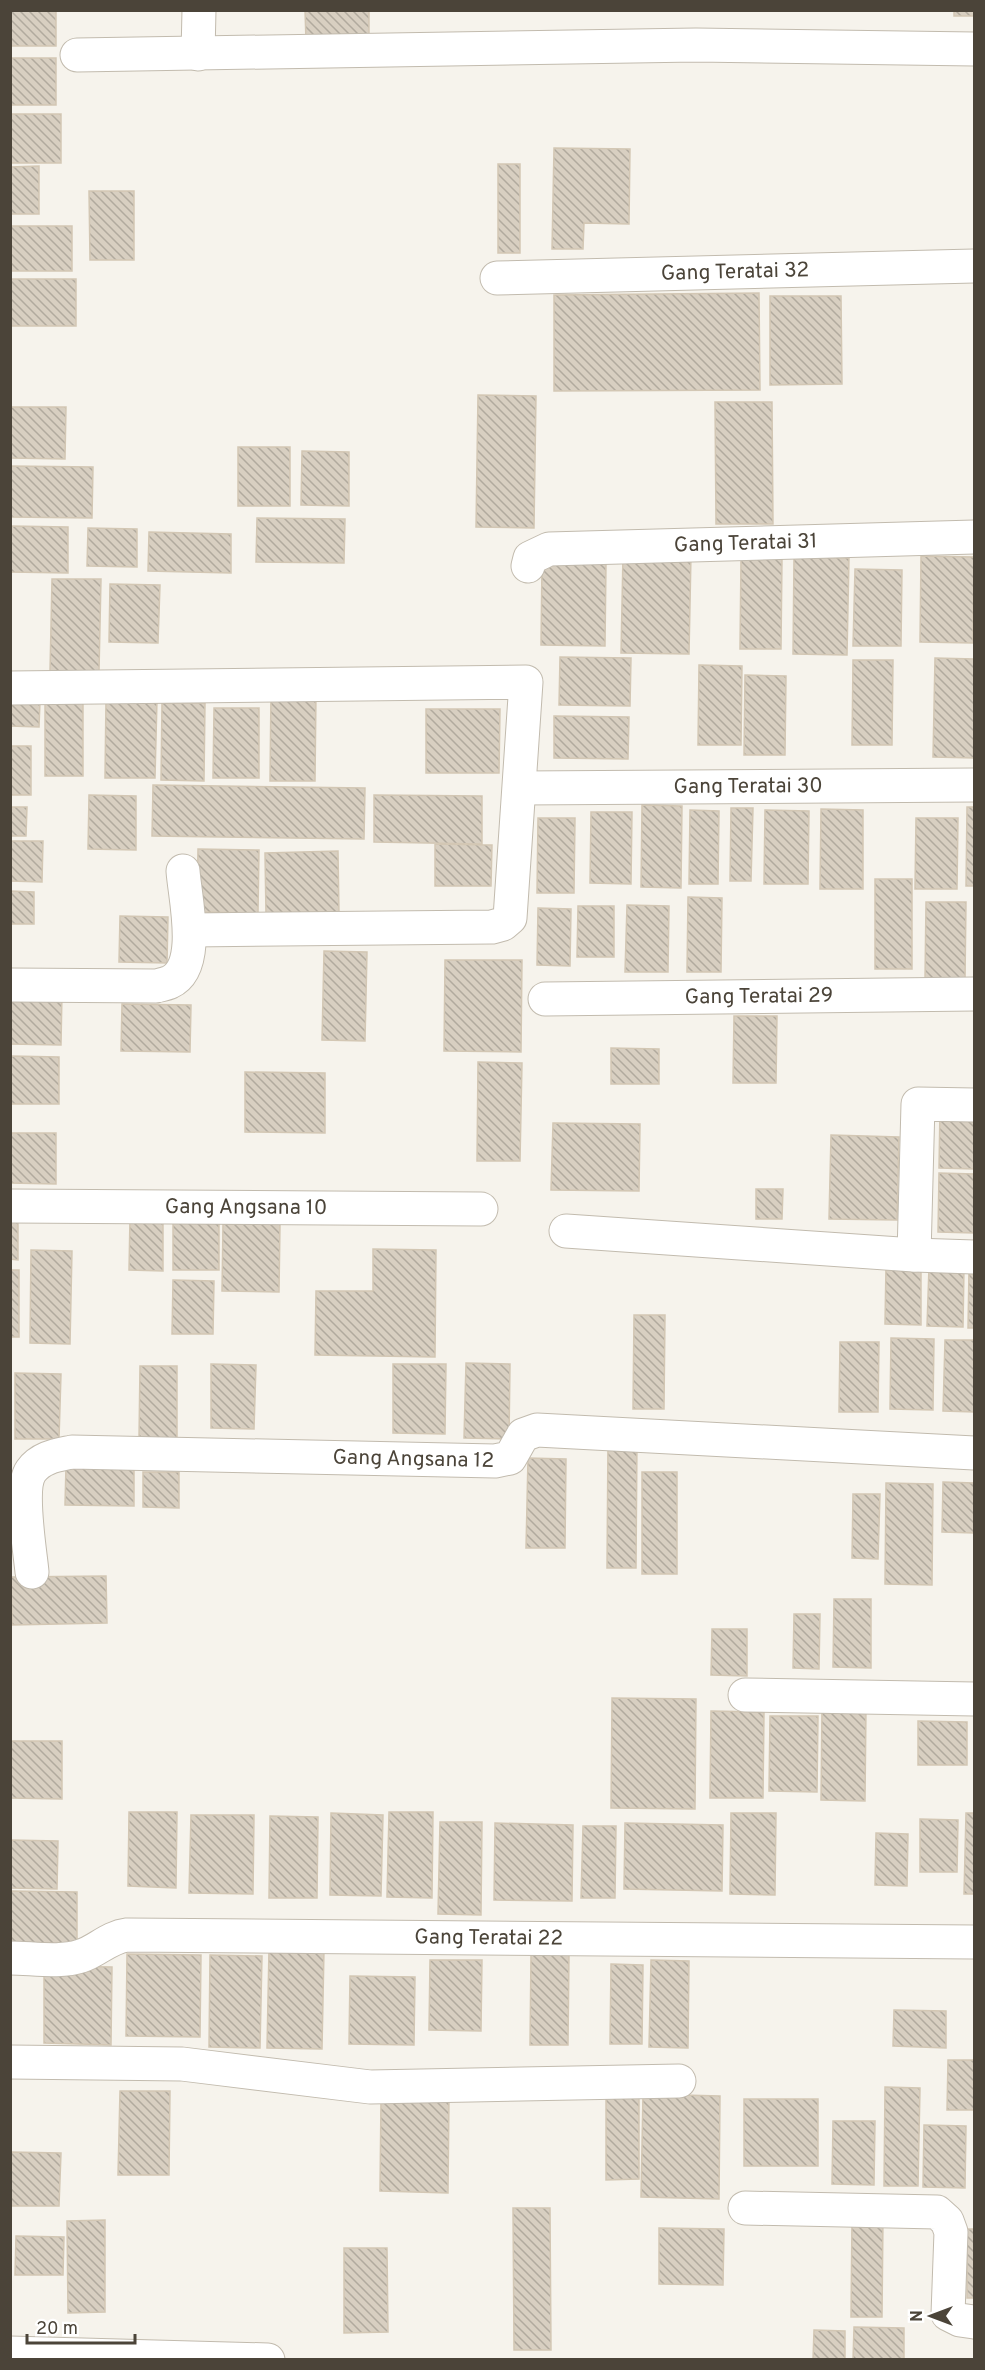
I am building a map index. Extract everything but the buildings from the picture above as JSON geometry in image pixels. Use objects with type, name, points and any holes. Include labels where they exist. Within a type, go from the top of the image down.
[{"type":"street","points":[[198,54],[199,10]]},
{"type":"street","points":[[77,55],[696,45],[975,49]]},
{"type":"street","name":"Gang Teratai 32","points":[[497,278],[975,266]]},
{"type":"street","name":"Gang Teratai 31","points":[[528,566],[530,558],[549,549],[975,537]]},
{"type":"street","points":[[10,688],[526,682],[510,918],[502,924],[492,927],[191,930]]},
{"type":"street","name":"Gang Teratai 30","points":[[520,788],[975,785]]},
{"type":"street","points":[[10,985],[156,986],[171,982],[179,974],[188,956],[191,930],[185,901],[183,871]]},
{"type":"street","name":"Gang Teratai 29","points":[[545,999],[975,994]]},
{"type":"street","points":[[914,1255],[918,1106],[920,1103],[975,1105]]},
{"type":"street","name":"Gang Angsana 10","points":[[10,1206],[480,1209]]},
{"type":"street","points":[[566,1231],[914,1255],[975,1257]]},
{"type":"street","name":"Gang Angsana 12","points":[[32,1572],[18,1515],[31,1470],[50,1456],[72,1452],[495,1461],[510,1458],[524,1434],[537,1430],[975,1453]]},
{"type":"street","points":[[745,1695],[975,1699]]},
{"type":"street","name":"Gang Teratai 22","points":[[10,1958],[81,1956],[117,1936],[127,1935],[975,1942]]},
{"type":"street","points":[[10,2062],[182,2064],[370,2087],[679,2081]]},
{"type":"street","points":[[745,2208],[937,2212],[947,2222],[951,2232],[948,2314],[960,2320],[975,2322]]},
{"type":"street","points":[[10,2353],[268,2360]]}]
